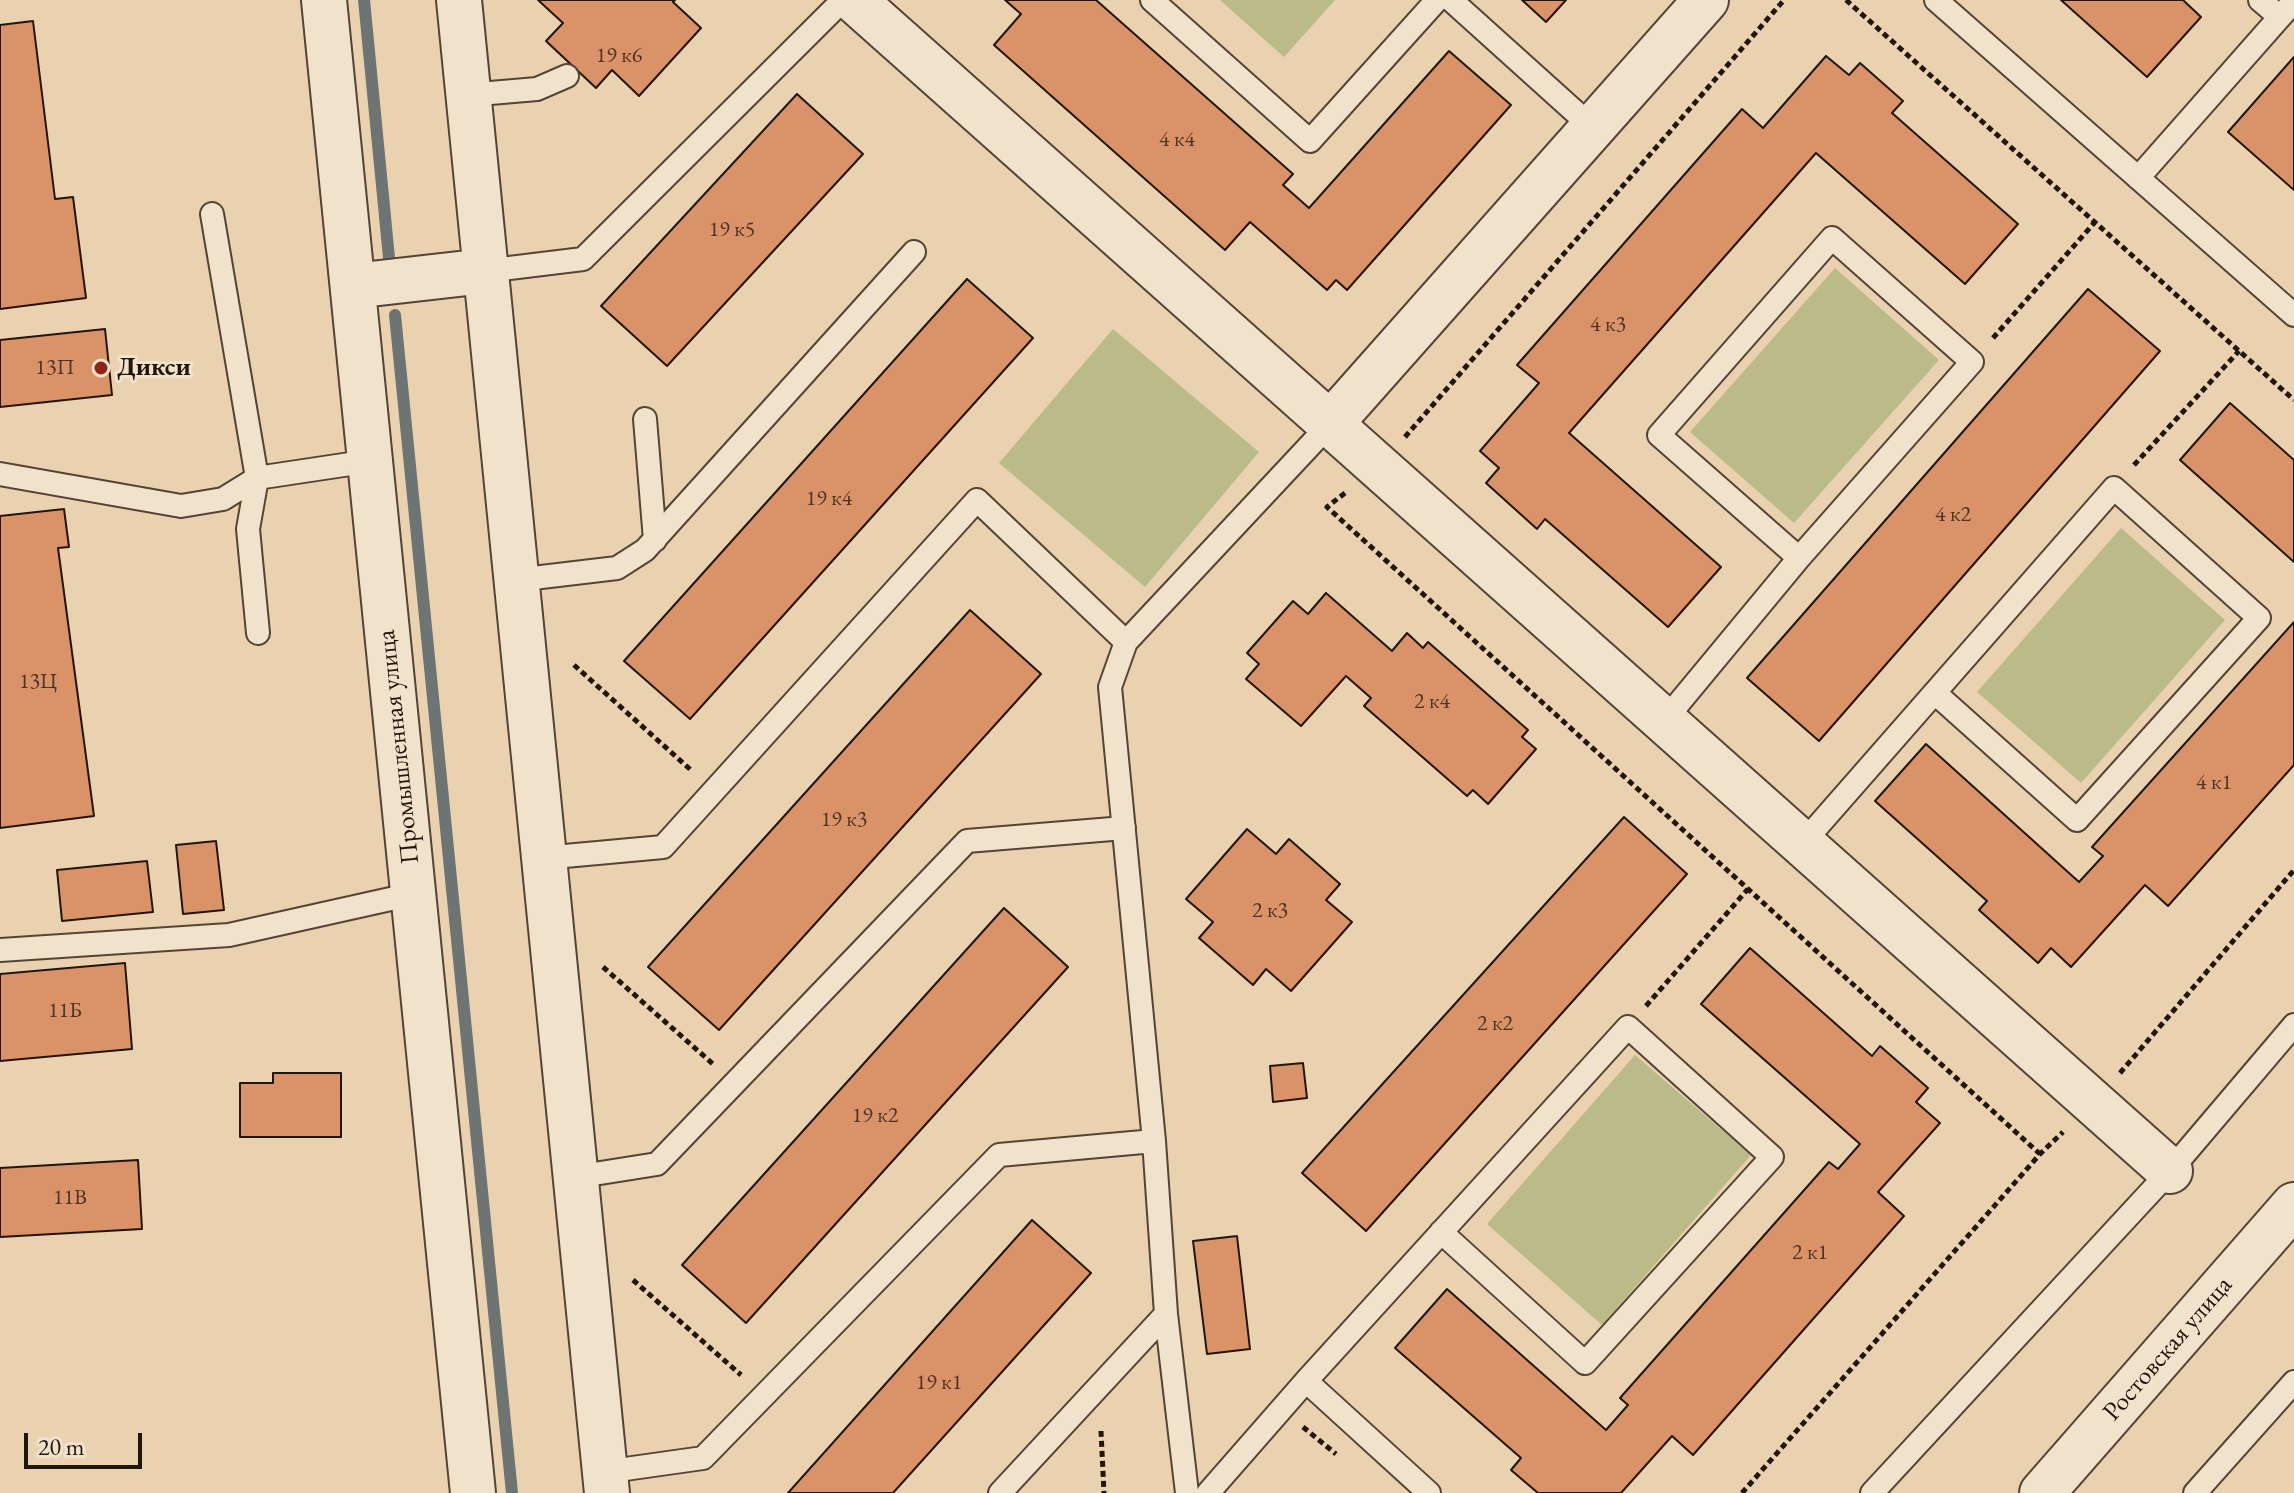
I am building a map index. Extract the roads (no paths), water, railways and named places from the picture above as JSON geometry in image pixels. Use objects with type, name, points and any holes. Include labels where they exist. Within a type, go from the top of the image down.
[{"type":"street","name":"Промышленная улица","points":[[324,0],[473,1493]]},
{"type":"street","points":[[459,0],[606,1482]]},
{"type":"street","points":[[854,0],[2170,1171]]},
{"type":"street","points":[[1330,424],[1706,0]]},
{"type":"street","points":[[353,286],[485,271]]},
{"type":"street","name":"Ростовская улица","points":[[2042,1493],[2294,1205]]},
{"type":"lane","points":[[485,271],[583,259],[843,0]]},
{"type":"lane","points":[[1152,0],[1310,141],[1437,0]]},
{"type":"lane","points":[[1451,0],[1593,128]]},
{"type":"lane","points":[[1936,0],[2138,178],[2290,304]]},
{"type":"lane","points":[[2138,178],[2287,9],[2260,0]]},
{"type":"lane","points":[[467,95],[537,89],[567,76]]},
{"type":"lane","points":[[212,214],[257,478],[248,529],[258,633]]},
{"type":"lane","points":[[1664,721],[1799,558],[1972,362],[1832,238],[1659,435],[1799,558]]},
{"type":"lane","points":[[516,580],[617,568],[645,550],[914,252]]},
{"type":"lane","points":[[645,419],[655,540]]},
{"type":"lane","points":[[1187,1493],[1166,1314],[1154,1141],[1110,687],[1126,642],[1330,424]]},
{"type":"lane","points":[[0,474],[181,506],[223,499],[257,478],[370,461]]},
{"type":"lane","points":[[1802,844],[2114,488],[2259,618],[2077,820],[1935,693]]},
{"type":"lane","points":[[543,858],[663,847],[977,500],[1126,642]]},
{"type":"lane","points":[[575,1177],[657,1164],[967,841],[1124,828]]},
{"type":"lane","points":[[0,950],[229,935],[413,894]]},
{"type":"lane","points":[[1878,1490],[2170,1171],[2294,1025]]},
{"type":"lane","points":[[1208,1493],[1306,1381],[1441,1232],[1628,1027],[1772,1157],[1585,1363],[1441,1232]]},
{"type":"lane","points":[[606,1482],[703,1458],[999,1155],[1154,1141]]},
{"type":"lane","points":[[1000,1493],[1166,1314]]},
{"type":"lane","points":[[1306,1381],[1429,1493]]},
{"type":"lane","points":[[2195,1493],[2294,1382]]},
{"type":"waterway","points":[[364,0],[389,258]]},
{"type":"waterway","points":[[395,315],[512,1493]]},
{"type":"place","name":"Дикси","points":[[101,368]]}]
